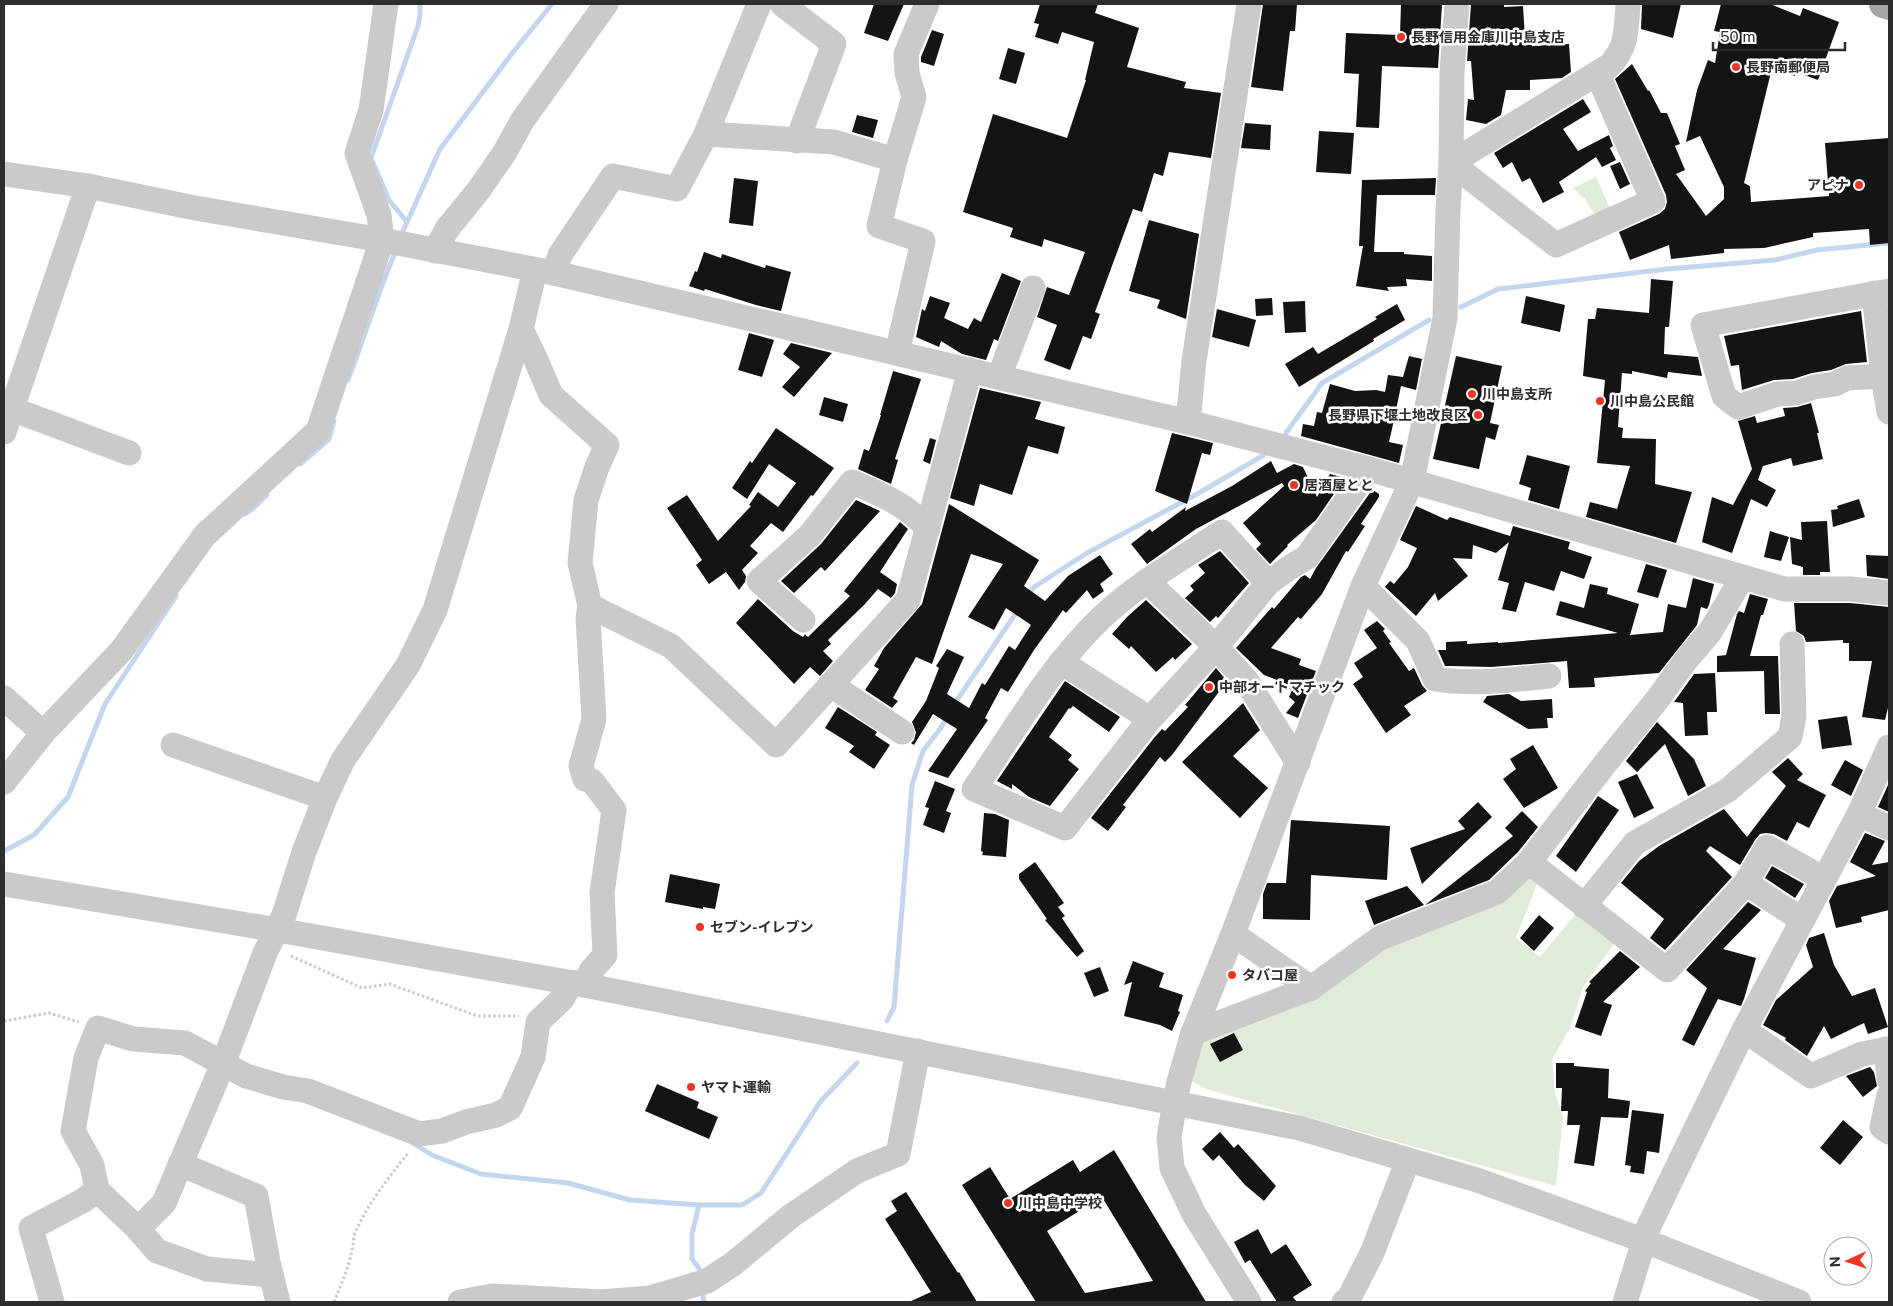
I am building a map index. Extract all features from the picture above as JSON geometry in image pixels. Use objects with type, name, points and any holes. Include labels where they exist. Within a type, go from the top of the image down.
[{"type":"main road","points":[[1883,4],[1889,6]]},
{"type":"street","points":[[4,782],[43,733],[121,651],[205,535],[318,431],[382,240],[379,216],[357,153],[371,110],[386,4]]},
{"type":"street","points":[[435,251],[447,229],[478,191],[505,152],[522,121],[606,4]]},
{"type":"street","points":[[138,1229],[164,1203],[223,1064],[265,953],[278,930],[304,852],[344,760],[408,664],[435,610],[521,330],[544,271],[560,255],[613,176],[677,189],[706,134],[759,4]]},
{"type":"street","points":[[782,4],[834,44],[797,141]]},
{"type":"street","points":[[897,353],[924,241],[879,226],[895,160],[914,97],[907,73],[906,54],[927,4]]},
{"type":"street","points":[[1188,422],[1198,337],[1249,4]]},
{"type":"street","points":[[1249,1302],[1194,1214],[1172,1168],[1169,1137],[1178,1082],[1193,1033],[1234,934],[1363,586],[1412,481],[1445,318],[1451,163],[1452,73],[1457,4]]},
{"type":"street","points":[[1451,163],[1609,66],[1619,56],[1625,40],[1628,4]]},
{"type":"street","points":[[1451,163],[1556,245],[1653,201],[1597,73]]},
{"type":"street","points":[[706,134],[834,142],[895,160]]},
{"type":"street","points":[[4,174],[88,186],[195,208],[382,240],[544,271],[1188,422],[1412,481],[1784,589],[1851,589],[1889,592]]},
{"type":"street","points":[[4,432],[88,186]]},
{"type":"street","points":[[998,377],[1033,288]]},
{"type":"street","points":[[1883,376],[1847,378],[1835,384],[1814,387],[1796,393],[1778,394],[1738,407],[1724,396],[1703,324],[1882,292],[1883,376],[1889,412]]},
{"type":"street","points":[[271,1275],[207,1269],[157,1251],[138,1229],[97,1190],[92,1165],[73,1131],[86,1058],[98,1028],[133,1040],[185,1043],[246,1076],[284,1087],[308,1091],[419,1134],[442,1131],[466,1122],[496,1115],[510,1108],[533,1056],[538,1022],[605,955],[602,893],[614,810],[592,781],[586,779],[581,766],[594,719],[588,618],[590,606],[580,563],[586,500],[607,445],[551,395],[521,330]]},
{"type":"street","points":[[590,606],[671,646],[776,745],[908,600],[970,370]]},
{"type":"street","points":[[12,409],[129,453]]},
{"type":"street","points":[[1268,583],[1222,532],[1147,580],[1101,618],[1061,662],[974,789],[1065,828],[1150,719],[1216,647],[1268,583],[1307,557],[1369,469]]},
{"type":"street","points":[[803,620],[759,581],[810,535],[852,482],[896,501],[928,529]]},
{"type":"street","points":[[1193,1033],[1311,988],[1380,938],[1497,892],[1529,862],[1710,632],[1742,578]]},
{"type":"street","points":[[1147,580],[1216,647],[1246,680],[1298,763]]},
{"type":"street","points":[[1363,586],[1418,641],[1435,679],[1451,681],[1502,681],[1549,676]]},
{"type":"street","points":[[1584,906],[1635,843],[1728,790],[1790,737],[1794,716],[1792,644]]},
{"type":"street","points":[[1061,662],[1150,719]]},
{"type":"street","points":[[831,685],[902,732]]},
{"type":"street","points":[[4,698],[43,733]]},
{"type":"street","points":[[172,744],[326,798]]},
{"type":"street","points":[[1625,1302],[1648,1228],[1744,1030],[1858,814],[1889,747]]},
{"type":"street","points":[[1858,814],[1889,828]]},
{"type":"street","points":[[1529,862],[1667,970],[1746,882],[1767,847],[1824,879]]},
{"type":"street","points":[[1746,882],[1802,920]]},
{"type":"street","points":[[4,884],[278,930],[578,984],[1299,1128],[1477,1180],[1645,1240],[1799,1302]]},
{"type":"street","points":[[1234,934],[1311,988]]},
{"type":"street","points":[[1744,1030],[1811,1076],[1862,1054],[1888,1049],[1889,1079]]},
{"type":"street","points":[[460,1302],[492,1296],[601,1302],[650,1300],[707,1281],[733,1264],[791,1216],[857,1170],[898,1154],[918,1052]]},
{"type":"street","points":[[1889,1095],[1882,1128],[1889,1132]]},
{"type":"street","points":[[1344,1302],[1348,1300],[1372,1253],[1408,1160]]},
{"type":"street","points":[[180,1164],[256,1196],[278,1302]]},
{"type":"street","points":[[52,1302],[31,1228],[84,1200],[97,1190]]},
{"type":"path","points":[[291,956],[362,988],[390,984],[477,1016],[514,1015],[538,1022]]},
{"type":"path","points":[[4,1021],[48,1013],[98,1028]]},
{"type":"path","points":[[334,1302],[346,1275],[352,1254],[354,1235],[379,1191],[410,1151],[419,1134]]},
{"type":"green space","points":[[1596,177],[1610,208],[1596,216],[1584,198],[1573,188]]},
{"type":"green space","points":[[1542,871],[1516,938],[1540,957],[1578,911],[1616,941],[1583,987],[1571,1026],[1552,1060],[1555,1094],[1563,1117],[1556,1186],[1206,1089],[1186,1078],[1193,1033],[1386,935],[1529,873]]},
{"type":"building","points":[[874,4],[904,4],[888,41],[864,33]]},
{"type":"building","points":[[1040,4],[1098,4],[1095,13],[1139,28],[1127,67],[1186,82],[1184,88],[1221,93],[1211,158],[1169,152],[1163,176],[1154,173],[1142,212],[1133,209],[1095,312],[1100,314],[1091,339],[1083,336],[1070,370],[1044,360],[1057,325],[1037,317],[1047,287],[1069,295],[1085,252],[1044,239],[1042,247],[1010,237],[1013,228],[963,212],[993,114],[1067,138],[1086,80],[1094,42],[1062,32],[1058,44],[1035,37],[1039,24],[1034,23]]},
{"type":"building","points":[[1263,4],[1297,4],[1295,31],[1290,31],[1283,91],[1251,87]]},
{"type":"building","points":[[1401,4],[1442,5],[1438,68],[1382,66],[1379,128],[1356,127],[1359,74],[1344,73],[1346,33],[1400,35]]},
{"type":"building","points":[[1471,4],[1504,4],[1504,7],[1523,6],[1525,38],[1532,38],[1532,46],[1569,44],[1571,72],[1562,78],[1530,80],[1530,90],[1506,90],[1501,115],[1486,124],[1466,120],[1468,99],[1474,100],[1471,61],[1467,61]]},
{"type":"building","points":[[1642,4],[1681,4],[1673,38],[1641,29]]},
{"type":"building","points":[[1721,4],[1770,4],[1800,16],[1803,8],[1839,22],[1818,80],[1796,72],[1795,76],[1772,68],[1744,183],[1750,186],[1751,202],[1829,196],[1825,143],[1889,138],[1889,243],[1870,245],[1869,229],[1813,233],[1813,237],[1764,248],[1724,249],[1724,253],[1671,259],[1669,245],[1630,260],[1619,232],[1659,214],[1665,209],[1667,202],[1666,195],[1615,79],[1632,64],[1661,113],[1667,113],[1680,144],[1675,146],[1685,170],[1676,174],[1706,216],[1724,199],[1724,187],[1700,136],[1686,142],[1697,90],[1708,60],[1715,63],[1720,32],[1714,31]]},
{"type":"building","points":[[932,30],[944,34],[934,66],[921,62],[921,57]]},
{"type":"building","points":[[1008,48],[1025,53],[1016,84],[999,79]]},
{"type":"building","points":[[1583,99],[1591,112],[1563,129],[1578,151],[1609,135],[1613,146],[1610,148],[1616,160],[1602,167],[1596,157],[1559,182],[1564,192],[1543,203],[1530,178],[1522,182],[1512,162],[1503,168],[1494,153]]},
{"type":"building","points":[[857,115],[878,120],[873,138],[852,132]]},
{"type":"building","points":[[1245,123],[1271,125],[1270,150],[1241,148]]},
{"type":"building","points":[[1319,131],[1354,133],[1351,174],[1316,172]]},
{"type":"building","points":[[1620,162],[1630,184],[1620,189],[1610,166]]},
{"type":"building","points":[[734,178],[758,181],[753,226],[729,223]]},
{"type":"building","points":[[1436,178],[1435,195],[1377,195],[1374,252],[1404,252],[1404,254],[1432,256],[1432,281],[1406,279],[1407,286],[1387,287],[1389,291],[1356,286],[1363,246],[1359,246],[1362,180]]},
{"type":"building","points":[[1149,220],[1199,234],[1186,319],[1157,308],[1160,300],[1129,291]]},
{"type":"building","points":[[704,252],[721,258],[722,254],[765,268],[766,265],[791,272],[781,311],[689,286],[695,271],[697,272]]},
{"type":"building","points":[[1002,273],[1021,281],[998,341],[994,339],[986,360],[962,354],[941,341],[939,347],[916,337],[922,309],[925,311],[930,296],[950,303],[944,318],[968,329],[974,318],[981,322]]},
{"type":"building","points":[[1651,279],[1673,281],[1669,327],[1665,327],[1664,354],[1698,357],[1702,376],[1668,372],[1667,378],[1632,371],[1632,374],[1622,373],[1618,427],[1623,428],[1622,438],[1656,439],[1655,484],[1692,492],[1676,543],[1586,517],[1590,502],[1617,509],[1630,466],[1597,463],[1605,380],[1583,376],[1588,319],[1595,319],[1597,308],[1649,313]]},
{"type":"building","points":[[1526,296],[1565,305],[1560,332],[1521,323]]},
{"type":"building","points":[[1272,298],[1273,315],[1256,316],[1255,299]]},
{"type":"building","points":[[1305,301],[1306,332],[1285,333],[1283,302]]},
{"type":"building","points":[[1397,304],[1405,320],[1299,387],[1285,364],[1313,347],[1318,354],[1377,319],[1375,317]]},
{"type":"building","points":[[1217,309],[1256,320],[1249,347],[1212,337]]},
{"type":"building","points":[[1861,311],[1867,362],[1846,364],[1831,370],[1793,379],[1774,380],[1742,390],[1739,365],[1731,366],[1724,336]]},
{"type":"building","points":[[749,333],[774,340],[762,377],[738,370]]},
{"type":"building","points":[[791,343],[832,353],[794,397],[782,387],[800,367],[783,354]]},
{"type":"building","points":[[1409,356],[1422,359],[1416,390],[1401,386],[1389,442],[1403,445],[1399,463],[1301,436],[1303,424],[1314,426],[1317,412],[1322,413],[1330,384],[1355,391],[1376,390],[1385,392],[1388,375],[1403,377]]},
{"type":"building","name":"川中島支所","points":[[1456,356],[1502,366],[1490,423],[1499,425],[1495,440],[1486,437],[1479,469],[1433,459]]},
{"type":"building","points":[[893,371],[921,379],[895,459],[898,460],[891,484],[858,469],[864,449],[869,451]]},
{"type":"building","points":[[980,388],[1041,402],[1035,419],[1065,427],[1058,454],[1028,446],[1012,495],[980,484],[974,506],[950,498]]},
{"type":"building","points":[[824,397],[848,404],[843,422],[819,415]]},
{"type":"building","points":[[1811,403],[1819,433],[1817,433],[1823,459],[1793,466],[1791,458],[1763,466],[1758,480],[1776,490],[1767,507],[1751,499],[1732,553],[1702,542],[1712,497],[1733,505],[1752,469],[1738,421],[1755,416],[1757,423],[1785,416],[1783,408]]},
{"type":"building","points":[[776,428],[834,468],[783,532],[771,523],[750,546],[758,553],[742,570],[746,576],[745,582],[739,590],[726,572],[709,584],[696,565],[702,560],[667,508],[687,495],[718,541],[751,506],[749,505],[758,492],[778,507],[796,483],[769,464],[747,499],[732,488]]},
{"type":"building","points":[[1172,433],[1213,443],[1210,455],[1202,453],[1187,504],[1155,491]]},
{"type":"building","points":[[930,438],[936,440],[930,464],[923,461]]},
{"type":"building","points":[[1527,455],[1570,466],[1559,509],[1528,500],[1531,488],[1519,484]]},
{"type":"building","points":[[1271,461],[1277,473],[1294,464],[1303,467],[1317,497],[1330,474],[1345,478],[1316,520],[1287,545],[1270,564],[1256,549],[1261,544],[1243,523],[1284,486],[1282,483],[1196,529],[1147,564],[1131,544],[1150,529],[1152,532],[1186,507],[1185,511],[1232,486]]},
{"type":"building","points":[[1375,486],[1373,490],[1379,494],[1379,497],[1361,524],[1365,526],[1348,552],[1346,551],[1322,594],[1301,619],[1298,617],[1271,648],[1301,659],[1299,665],[1316,671],[1298,718],[1286,713],[1295,702],[1289,697],[1292,690],[1275,684],[1277,680],[1264,675],[1236,648],[1272,607],[1274,609],[1301,577],[1305,575],[1310,579]]},
{"type":"building","points":[[1859,499],[1865,517],[1833,527],[1831,510],[1838,509],[1837,506]]},
{"type":"building","points":[[856,500],[880,511],[825,571],[821,567],[794,593],[781,581],[821,544]]},
{"type":"building","points":[[949,504],[1039,560],[1024,586],[1045,601],[1068,576],[1100,555],[1113,574],[1100,584],[1104,591],[1093,599],[1087,590],[1066,613],[1063,610],[1034,650],[1008,692],[1001,688],[985,718],[988,720],[948,778],[928,771],[957,729],[933,714],[914,745],[911,743],[916,732],[912,722],[926,701],[939,668],[936,666],[947,649],[964,657],[947,694],[969,708],[982,683],[985,685],[1009,646],[1015,650],[1031,625],[1006,608],[994,630],[968,617],[1003,564],[971,554],[932,664],[916,657],[893,698],[898,701],[892,708],[865,690],[879,669],[874,666],[884,648],[922,604]]},
{"type":"building","points":[[1416,506],[1447,520],[1450,517],[1510,536],[1513,526],[1570,542],[1568,549],[1592,557],[1584,579],[1561,571],[1554,591],[1525,582],[1516,612],[1502,609],[1509,583],[1498,580],[1509,542],[1496,553],[1473,545],[1472,559],[1453,558],[1468,576],[1438,601],[1435,593],[1416,616],[1385,587],[1390,581],[1394,584],[1408,567],[1417,548],[1400,540]]},
{"type":"building","points":[[1827,521],[1830,572],[1820,572],[1820,575],[1803,575],[1803,567],[1792,564],[1790,537],[1802,540],[1801,522]]},
{"type":"building","points":[[900,522],[908,529],[880,572],[897,584],[895,593],[891,598],[878,589],[828,640],[831,644],[823,651],[833,661],[820,676],[810,667],[794,684],[736,623],[758,599],[793,631],[803,637],[805,634],[808,637],[850,596],[844,591]]},
{"type":"building","points":[[1770,531],[1789,537],[1781,561],[1764,557]]},
{"type":"building","points":[[1220,551],[1249,583],[1218,618],[1216,616],[1210,622],[1185,598],[1194,590],[1190,586],[1205,573],[1198,565]]},
{"type":"building","points":[[1866,555],[1889,556],[1889,579],[1867,576]]},
{"type":"building","points":[[1646,564],[1667,570],[1658,598],[1637,592]]},
{"type":"building","points":[[1693,578],[1714,584],[1709,605],[1707,609],[1701,607],[1697,625],[1659,673],[1594,678],[1595,687],[1569,688],[1567,661],[1491,667],[1445,666],[1438,650],[1446,650],[1446,642],[1467,641],[1467,644],[1498,643],[1618,633],[1556,615],[1560,601],[1584,608],[1590,584],[1608,588],[1607,594],[1639,604],[1630,635],[1663,632],[1668,604],[1686,608]]},
{"type":"building","points":[[1750,594],[1768,599],[1763,615],[1761,615],[1750,656],[1778,656],[1780,714],[1765,714],[1764,671],[1717,672],[1717,656],[1726,655],[1737,614],[1739,611],[1744,613]]},
{"type":"building","points":[[1146,600],[1192,644],[1175,660],[1173,657],[1156,672],[1131,646],[1129,649],[1112,634]]},
{"type":"building","points":[[1794,603],[1850,603],[1889,607],[1889,704],[1885,720],[1862,717],[1872,661],[1849,661],[1849,643],[1843,643],[1843,640],[1806,642],[1804,636],[1796,631]]},
{"type":"building","points":[[1377,621],[1385,629],[1383,631],[1391,642],[1389,643],[1409,671],[1414,668],[1427,691],[1404,706],[1411,715],[1386,733],[1353,684],[1363,677],[1354,663],[1377,648],[1364,630]]},
{"type":"building","points":[[1216,668],[1227,681],[1172,755],[1165,762],[1160,757],[1123,805],[1126,807],[1108,831],[1091,818],[1154,738],[1162,729],[1165,731],[1188,707],[1185,705]]},
{"type":"building","points":[[1715,673],[1717,712],[1707,712],[1708,735],[1685,736],[1683,703],[1674,702],[1694,674]]},
{"type":"building","points":[[1065,681],[1120,717],[1109,732],[1073,706],[1069,708],[1049,737],[1072,755],[1068,760],[1079,769],[1050,806],[1029,797],[1012,784],[1012,789],[997,781]]},
{"type":"building","points":[[1509,694],[1521,701],[1552,699],[1553,718],[1547,718],[1548,728],[1528,729],[1483,702],[1487,696]]},
{"type":"building","points":[[1243,703],[1260,730],[1233,756],[1268,788],[1240,818],[1182,762]]},
{"type":"building","points":[[838,707],[877,732],[875,735],[890,745],[874,769],[849,752],[854,746],[825,728]]},
{"type":"building","points":[[1847,716],[1852,745],[1822,749],[1818,720]]},
{"type":"building","points":[[1657,722],[1694,759],[1706,786],[1688,796],[1665,744],[1637,772],[1626,761]]},
{"type":"building","points":[[1533,745],[1558,788],[1524,808],[1503,779],[1516,769],[1510,759]]},
{"type":"building","points":[[1788,758],[1803,774],[1797,780],[1826,795],[1809,828],[1797,822],[1787,841],[1774,834],[1760,834],[1740,865],[1710,846],[1706,851],[1732,877],[1665,950],[1650,938],[1664,919],[1621,883],[1639,861],[1659,846],[1724,809],[1747,837],[1786,786],[1772,772]]},
{"type":"building","points":[[1845,760],[1863,770],[1851,796],[1831,785]]},
{"type":"building","points":[[1637,774],[1654,808],[1634,818],[1618,782]]},
{"type":"building","points":[[935,781],[955,789],[946,811],[951,813],[944,833],[923,825],[929,808],[925,807]]},
{"type":"building","points":[[1889,785],[1889,812],[1878,807]]},
{"type":"building","points":[[1598,796],[1619,810],[1576,872],[1556,856]]},
{"type":"building","points":[[1478,802],[1492,817],[1422,884],[1410,848],[1465,829],[1458,821]]},
{"type":"building","points":[[1522,811],[1538,827],[1518,852],[1489,880],[1425,905],[1513,836],[1505,828]]},
{"type":"building","points":[[984,813],[995,814],[1009,820],[1006,857],[982,855]]},
{"type":"building","points":[[1291,820],[1390,826],[1387,880],[1311,875],[1310,920],[1263,919],[1263,894],[1267,883],[1286,883]]},
{"type":"building","points":[[1865,833],[1885,841],[1872,865],[1889,862],[1889,910],[1861,917],[1862,922],[1836,928],[1829,901],[1837,886],[1876,876],[1850,862]]},
{"type":"building","points":[[1035,862],[1064,903],[1058,907],[1065,916],[1062,918],[1084,951],[1077,957],[1045,920],[1047,919],[1019,879],[1019,874]]},
{"type":"building","points":[[1772,866],[1804,884],[1795,898],[1765,878]]},
{"type":"building","points":[[670,874],[720,884],[715,909],[703,907],[703,909],[665,902]]},
{"type":"building","points":[[1407,886],[1424,905],[1374,925],[1365,901]]},
{"type":"building","points":[[1748,902],[1761,910],[1723,949],[1756,958],[1744,999],[1741,1006],[1718,999],[1694,1046],[1682,1040],[1707,988],[1686,970]]},
{"type":"building","points":[[1539,915],[1554,928],[1534,951],[1520,938]]},
{"type":"building","points":[[1824,933],[1834,965],[1852,996],[1875,988],[1888,1027],[1868,1034],[1864,1023],[1831,1039],[1824,1026],[1807,1056],[1785,1040],[1786,1038],[1763,1025],[1776,1000],[1813,967],[1806,945],[1809,938]]},
{"type":"building","points":[[1620,951],[1640,967],[1603,1002],[1612,1005],[1601,1036],[1575,1027],[1587,992],[1585,991],[1591,983],[1589,982]]},
{"type":"building","points":[[1133,961],[1164,973],[1159,987],[1183,995],[1178,1011],[1180,1012],[1172,1031],[1160,1025],[1124,1016],[1132,982],[1124,985]]},
{"type":"building","points":[[1100,967],[1109,991],[1094,997],[1084,973]]},
{"type":"building","points":[[1234,1033],[1243,1050],[1220,1062],[1210,1044]]},
{"type":"building","points":[[1556,1063],[1574,1063],[1574,1066],[1609,1069],[1608,1098],[1630,1101],[1628,1118],[1601,1117],[1594,1166],[1574,1163],[1580,1125],[1567,1125],[1568,1111],[1561,1111],[1562,1088],[1556,1088]]},
{"type":"building","points":[[1870,1067],[1874,1072],[1877,1086],[1863,1097],[1846,1076]]},
{"type":"building","points":[[657,1084],[699,1102],[697,1108],[718,1117],[709,1139],[645,1111]]},
{"type":"building","points":[[1632,1110],[1664,1114],[1659,1153],[1647,1151],[1644,1174],[1630,1172],[1631,1166],[1625,1165]]},
{"type":"building","points":[[1843,1120],[1863,1137],[1840,1165],[1820,1148]]},
{"type":"building","points":[[1220,1132],[1234,1148],[1238,1144],[1276,1186],[1264,1201],[1245,1185],[1219,1155],[1213,1161],[1202,1149]]},
{"type":"building","points":[[1114,1150],[1206,1302],[1036,1302],[962,1185],[990,1167],[1010,1199],[1073,1160],[1080,1172]],"holes":[[[1102,1197],[1153,1281],[1085,1293],[1047,1231]]]},
{"type":"building","points":[[906,1192],[977,1302],[909,1302],[931,1292],[885,1219],[897,1211],[891,1201]]},
{"type":"building","points":[[1258,1229],[1271,1254],[1286,1244],[1312,1285],[1293,1297],[1297,1302],[1277,1302],[1250,1260],[1245,1263],[1234,1242]]},
{"type":"waterway","points":[[407,222],[389,200],[371,158],[418,26],[420,4]]},
{"type":"waterway","points":[[403,231],[440,149],[552,4]]},
{"type":"waterway","points":[[1461,307],[1498,289],[1667,269],[1775,260],[1817,250],[1889,243]]},
{"type":"waterway","points":[[348,380],[394,255]]},
{"type":"waterway","points":[[1286,433],[1322,383],[1429,320]]},
{"type":"waterway","points":[[300,464],[329,439],[334,421]]},
{"type":"waterway","points":[[1027,596],[1034,587],[1087,553],[1197,494],[1264,455]]},
{"type":"waterway","points":[[245,514],[267,495]]},
{"type":"waterway","points":[[4,851],[34,835],[68,797],[105,704],[176,596]]},
{"type":"waterway","points":[[953,706],[1018,610]]},
{"type":"waterway","points":[[887,1021],[894,1007],[912,785],[923,751],[948,716]]},
{"type":"waterway","points":[[703,1274],[692,1259],[692,1234],[699,1205],[742,1205],[761,1193],[820,1102],[857,1063]]},
{"type":"waterway","points":[[413,1143],[432,1155],[481,1174],[568,1183],[630,1200],[699,1205]]},
{"type":"waterway","points":[[704,1302],[705,1291]]},
{"type":"place","name":"長野信用金庫川中島支店","points":[[1401,37]]},
{"type":"place","name":"長野南郵便局","points":[[1736,67]]},
{"type":"place","name":"アピナ","points":[[1859,185]]},
{"type":"place","name":"川中島支所","points":[[1472,394]]},
{"type":"place","name":"川中島公民館","points":[[1600,401]]},
{"type":"place","name":"長野県下堰土地改良区","points":[[1478,415]]},
{"type":"place","name":"居酒屋とと","points":[[1294,485]]},
{"type":"place","name":"中部オートマチック","points":[[1209,687]]},
{"type":"place","name":"セブン-イレブン","points":[[700,927]]},
{"type":"place","name":"タバコ屋","points":[[1232,975]]},
{"type":"place","name":"ヤマト運輸","points":[[691,1087]]},
{"type":"place","name":"川中島中学校","points":[[1008,1203]]}]
